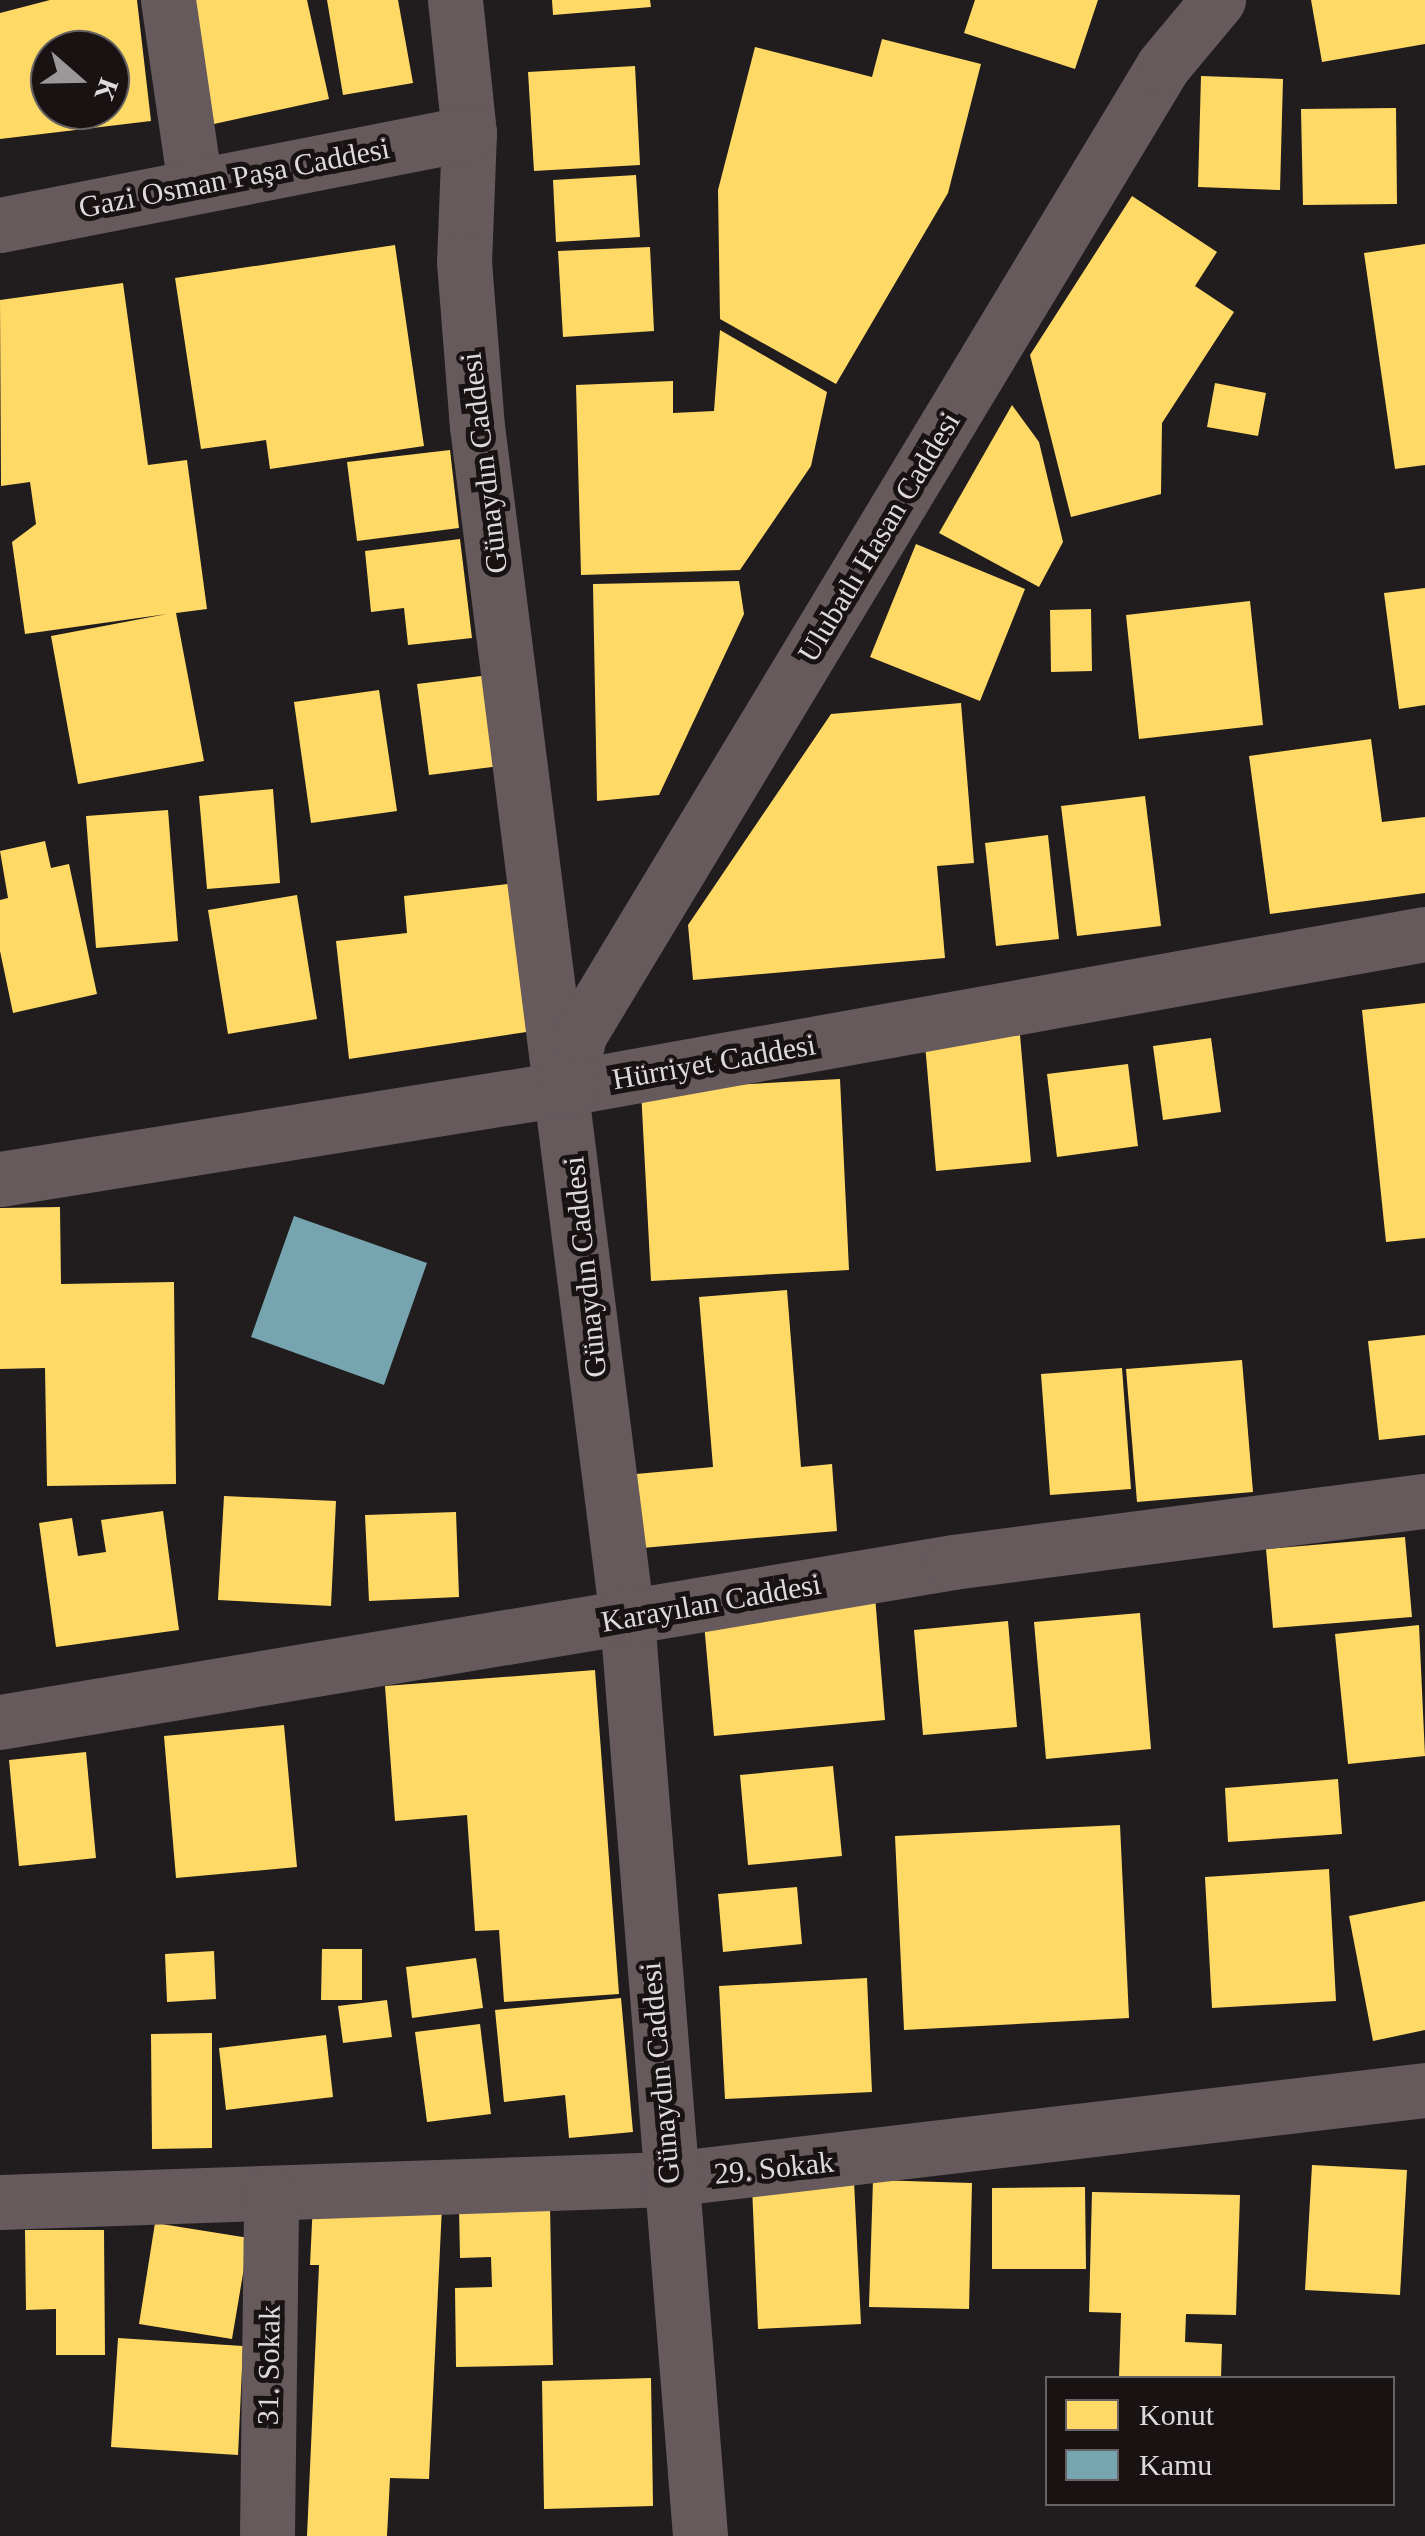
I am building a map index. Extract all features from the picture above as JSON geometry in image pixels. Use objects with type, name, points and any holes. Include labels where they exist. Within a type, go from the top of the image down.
[{"type":"street","points":[[168,0],[195,184]]},
{"type":"street","name":"Günaydın Caddesi","points":[[454,0],[469,133],[464,262],[477,426],[568,1088],[627,1618],[700,2536]]},
{"type":"street","name":"Ulubatlı Hasan Caddesi","points":[[568,1088],[579,1035],[1163,66],[1218,0]]},
{"type":"street","name":"Gazi Osman Paşa Caddesi","points":[[0,224],[469,133]]},
{"type":"street","name":"Hürriyet Caddesi","points":[[0,1179],[568,1088],[1425,934]]},
{"type":"street","name":"Karayılan Caddesi","points":[[0,1722],[953,1562],[1425,1501]]},
{"type":"street","name":"29. Sokak","points":[[0,2202],[669,2180],[1425,2090]]},
{"type":"street","name":"31. Sokak","points":[[267,2536],[271,2193]]},
{"type":"building: Konut","points":[[50,0],[137,0],[151,121],[130,124],[130,30],[30,30],[30,130],[76,130],[0,139],[0,13]]},
{"type":"building: Konut","points":[[188,0],[307,0],[329,99],[214,124]]},
{"type":"building: Konut","points":[[327,0],[398,0],[413,83],[343,95]]},
{"type":"building: Konut","points":[[552,0],[650,0],[651,7],[553,15]]},
{"type":"building: Konut","points":[[975,0],[1098,0],[1075,69],[964,33]]},
{"type":"building: Konut","points":[[1311,0],[1425,0],[1425,44],[1322,62]]},
{"type":"building: Konut","points":[[882,39],[981,64],[948,193],[836,384],[720,319],[718,190],[755,47],[872,77]]},
{"type":"building: Konut","points":[[635,66],[640,165],[534,171],[528,72]]},
{"type":"building: Konut","points":[[1201,76],[1283,79],[1280,190],[1198,187]]},
{"type":"building: Konut","points":[[1396,108],[1397,204],[1303,205],[1301,109]]},
{"type":"building: Konut","points":[[636,175],[640,237],[556,242],[553,180]]},
{"type":"building: Konut","points":[[1132,196],[1217,252],[1195,286],[1234,312],[1162,423],[1161,494],[1071,517],[1030,355]]},
{"type":"building: Konut","points":[[1425,244],[1425,465],[1395,469],[1364,253]]},
{"type":"building: Konut","points":[[395,245],[424,446],[270,469],[266,440],[201,449],[175,278]]},
{"type":"building: Konut","points":[[650,247],[654,331],[563,337],[558,251]]},
{"type":"building: Konut","points":[[123,283],[148,465],[187,460],[207,609],[176,613],[204,761],[78,784],[51,636],[167,614],[25,634],[12,542],[36,524],[30,482],[1,486],[0,300]]},
{"type":"building: Konut","points":[[720,330],[827,392],[811,466],[740,570],[581,575],[576,385],[673,381],[673,413],[714,411]]},
{"type":"building: Konut","points":[[1215,383],[1266,393],[1258,436],[1207,427]]},
{"type":"building: Konut","points":[[1012,405],[1039,442],[1063,542],[1039,587],[939,533]]},
{"type":"building: Konut","points":[[450,450],[459,528],[357,541],[347,462]]},
{"type":"building: Konut","points":[[460,539],[472,638],[408,645],[404,608],[371,612],[365,551]]},
{"type":"building: Konut","points":[[916,544],[1025,589],[980,701],[870,657]]},
{"type":"building: Konut","points":[[739,581],[744,614],[659,795],[597,801],[593,584]]},
{"type":"building: Konut","points":[[1425,588],[1425,705],[1399,709],[1384,593]]},
{"type":"building: Konut","points":[[1250,601],[1263,725],[1139,739],[1126,615]]},
{"type":"building: Konut","points":[[1091,609],[1092,671],[1051,672],[1050,610]]},
{"type":"building: Konut","points":[[489,675],[500,766],[429,775],[417,684]]},
{"type":"building: Konut","points":[[379,690],[397,811],[311,823],[294,702]]},
{"type":"building: Konut","points":[[961,703],[974,863],[937,866],[945,958],[693,980],[688,925],[831,714]]},
{"type":"building: Konut","points":[[1371,739],[1382,822],[1425,817],[1425,893],[1270,914],[1249,756]]},
{"type":"building: Konut","points":[[273,789],[280,883],[207,889],[199,796]]},
{"type":"building: Konut","points":[[1145,796],[1161,926],[1077,936],[1061,806]]},
{"type":"building: Konut","points":[[168,810],[178,941],[96,948],[86,816]]},
{"type":"building: Konut","points":[[1048,835],[1059,939],[996,946],[985,843]]},
{"type":"building: Konut","points":[[45,841],[51,868],[69,864],[97,994],[13,1013],[0,951],[0,900],[8,898],[0,851]]},
{"type":"building: Konut","points":[[517,883],[533,1031],[349,1059],[336,941],[407,933],[404,896]]},
{"type":"building: Konut","points":[[297,895],[317,1019],[228,1034],[208,910]]},
{"type":"building: Konut","points":[[1425,1003],[1425,1238],[1386,1242],[1362,1010]]},
{"type":"building: Konut","points":[[1020,1035],[1031,1162],[936,1171],[925,1044]]},
{"type":"building: Konut","points":[[1211,1038],[1221,1112],[1163,1120],[1153,1046]]},
{"type":"building: Konut","points":[[1128,1064],[1138,1146],[1057,1157],[1047,1074]]},
{"type":"building: Konut","points":[[840,1079],[849,1270],[651,1281],[641,1090]]},
{"type":"building: Konut","points":[[60,1207],[61,1284],[174,1282],[176,1484],[47,1486],[45,1368],[0,1369],[0,1208]]},
{"type":"building: Konut","points":[[787,1290],[801,1467],[832,1464],[837,1531],[642,1548],[636,1474],[713,1467],[699,1297]]},
{"type":"building: Konut","points":[[1425,1335],[1425,1435],[1379,1440],[1368,1341]]},
{"type":"building: Konut","points":[[1242,1360],[1253,1492],[1137,1502],[1126,1369]]},
{"type":"building: Konut","points":[[1122,1368],[1131,1489],[1050,1495],[1041,1374]]},
{"type":"building: Konut","points":[[224,1496],[336,1501],[331,1606],[218,1600]]},
{"type":"building: Konut","points":[[163,1511],[179,1630],[56,1647],[39,1523],[72,1518],[78,1556],[106,1552],[101,1520]]},
{"type":"building: Konut","points":[[456,1512],[459,1597],[369,1601],[365,1515]]},
{"type":"building: Konut","points":[[1405,1537],[1412,1617],[1273,1628],[1266,1549]]},
{"type":"building: Konut","points":[[875,1596],[885,1720],[714,1736],[704,1623]]},
{"type":"building: Konut","points":[[1140,1613],[1151,1749],[1046,1759],[1034,1622]]},
{"type":"building: Konut","points":[[1008,1621],[1017,1727],[923,1735],[914,1630]]},
{"type":"building: Konut","points":[[1419,1625],[1425,1756],[1348,1764],[1335,1634]]},
{"type":"building: Konut","points":[[595,1670],[619,1994],[504,2002],[499,1930],[475,1931],[467,1815],[395,1821],[385,1686]]},
{"type":"building: Konut","points":[[284,1725],[297,1867],[176,1878],[164,1736]]},
{"type":"building: Konut","points":[[86,1752],[96,1858],[19,1866],[9,1760]]},
{"type":"building: Konut","points":[[833,1766],[842,1856],[748,1865],[740,1775]]},
{"type":"building: Konut","points":[[1338,1779],[1342,1834],[1228,1842],[1225,1788]]},
{"type":"building: Konut","points":[[1120,1825],[1129,2018],[904,2030],[895,1836]]},
{"type":"building: Konut","points":[[1329,1869],[1336,2001],[1212,2008],[1205,1877]]},
{"type":"building: Konut","points":[[797,1887],[802,1944],[723,1952],[718,1894]]},
{"type":"building: Konut","points":[[1425,1901],[1425,2030],[1373,2041],[1349,1916]]},
{"type":"building: Konut","points":[[322,1949],[362,1949],[362,2000],[321,2000]]},
{"type":"building: Konut","points":[[214,1951],[216,1999],[167,2002],[165,1954]]},
{"type":"building: Konut","points":[[476,1958],[483,2008],[412,2018],[406,1967]]},
{"type":"building: Konut","points":[[867,1978],[872,2092],[725,2099],[719,1986]]},
{"type":"building: Konut","points":[[621,1998],[633,2132],[569,2138],[565,2095],[504,2102],[495,2010]]},
{"type":"building: Konut","points":[[387,2000],[392,2037],[343,2043],[338,2006]]},
{"type":"building: Konut","points":[[480,2024],[491,2114],[427,2122],[415,2032]]},
{"type":"building: Konut","points":[[212,2033],[212,2148],[152,2149],[151,2034]]},
{"type":"building: Konut","points":[[326,2035],[333,2097],[226,2110],[219,2048]]},
{"type":"building: Konut","points":[[1312,2165],[1407,2170],[1400,2295],[1305,2290]]},
{"type":"building: Konut","points":[[873,2180],[972,2183],[969,2309],[869,2307]]},
{"type":"building: Konut","points":[[854,2181],[861,2324],[758,2329],[752,2186]]},
{"type":"building: Konut","points":[[1085,2187],[1086,2269],[992,2269],[992,2188]]},
{"type":"building: Konut","points":[[1092,2192],[1240,2195],[1236,2315],[1186,2314],[1185,2342],[1222,2344],[1221,2376],[1119,2376],[1121,2313],[1089,2312]]},
{"type":"building: Konut","points":[[313,2202],[442,2207],[429,2479],[390,2478],[387,2536],[307,2536],[319,2265],[310,2265]]},
{"type":"building: Konut","points":[[550,2206],[553,2365],[456,2367],[455,2288],[492,2287],[491,2257],[460,2258],[459,2208]]},
{"type":"building: Konut","points":[[155,2223],[249,2238],[232,2339],[139,2324]]},
{"type":"building: Konut","points":[[25,2230],[104,2230],[105,2355],[56,2355],[56,2309],[26,2310]]},
{"type":"building: Konut","points":[[118,2338],[243,2346],[238,2455],[111,2447]]},
{"type":"building: Konut","points":[[651,2378],[653,2506],[544,2509],[542,2381]]},
{"type":"building: Kamu","points":[[294,1216],[427,1263],[384,1385],[251,1337]]}]
